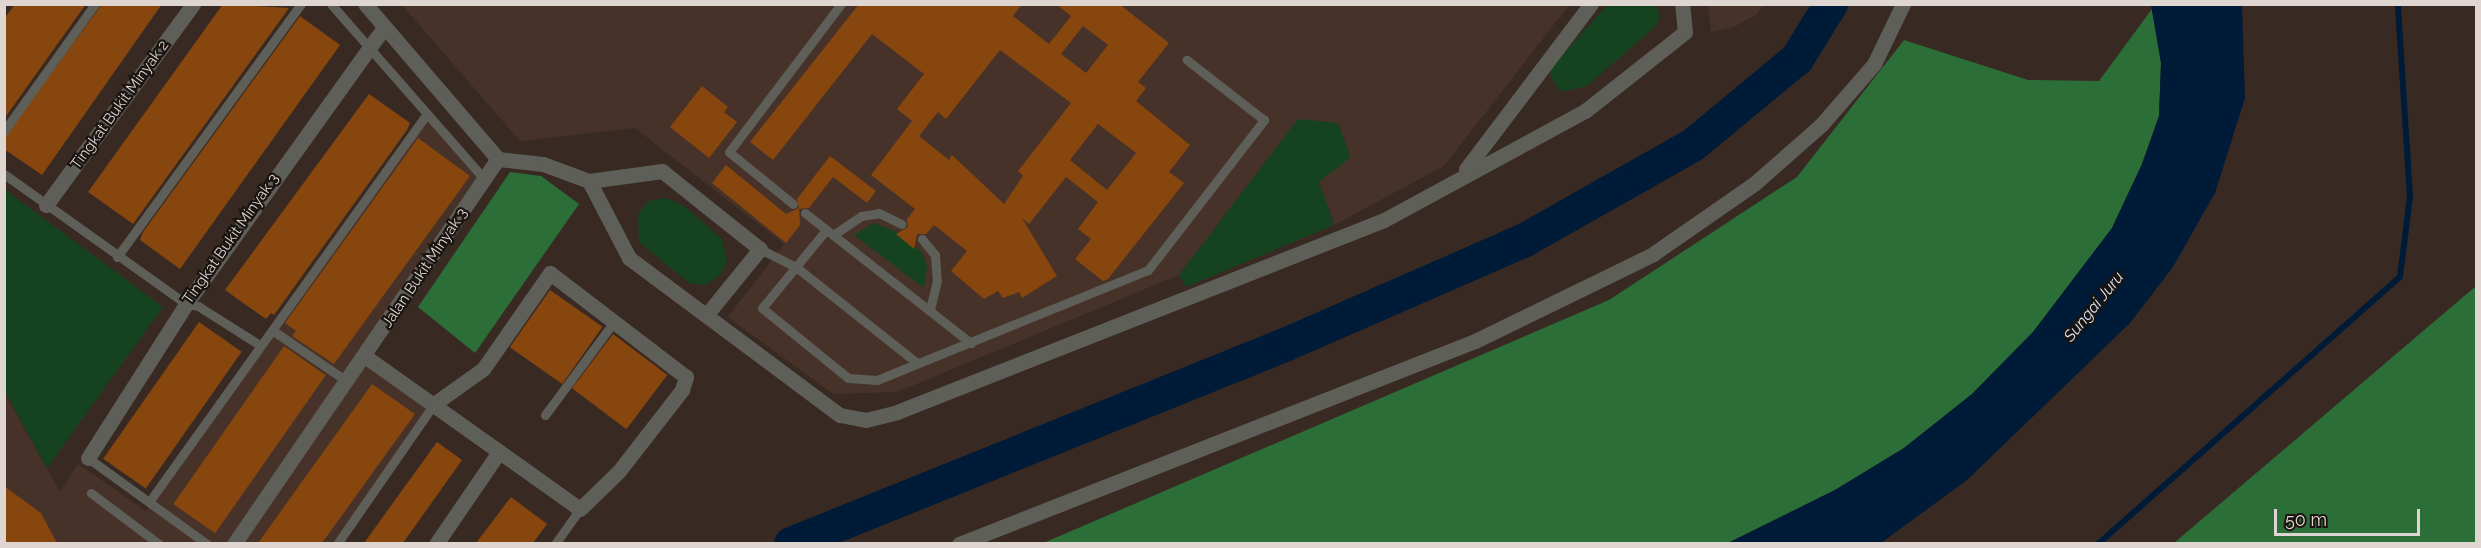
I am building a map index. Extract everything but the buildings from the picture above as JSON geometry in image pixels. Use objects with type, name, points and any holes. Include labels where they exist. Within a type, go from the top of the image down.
[{"type":"street","name":"Tingkat Bukit Minyak 2","points":[[46,205],[193,4]]},
{"type":"street","points":[[365,4],[498,159],[543,164],[589,181],[662,171],[760,249],[708,314]]},
{"type":"street","points":[[1462,174],[1591,4]]},
{"type":"street","points":[[589,181],[629,258],[708,314],[840,415],[866,420],[897,412],[1384,220],[1462,174],[1585,111],[1685,32],[1682,4]]},
{"type":"street","points":[[959,543],[1475,341],[1653,254],[1755,183],[1821,125],[1874,64],[1903,4]]},
{"type":"street","name":"Tingkat Bukit Minyak 3","points":[[88,458],[186,304],[384,27]]},
{"type":"street","name":"Jalan Bukit Minyak 3","points":[[234,543],[366,357],[498,159]]},
{"type":"street","points":[[366,357],[580,509],[619,471],[682,390],[686,377],[550,273],[483,369],[434,404]]},
{"type":"street","points":[[436,543],[499,452]]},
{"type":"lane","points":[[4,131],[95,4]]},
{"type":"lane","points":[[117,257],[302,4]]},
{"type":"lane","points":[[332,4],[426,115],[484,179]]},
{"type":"lane","points":[[793,204],[729,152],[841,4]]},
{"type":"lane","points":[[902,224],[879,213],[861,216],[829,232],[762,308],[848,378],[877,380],[1148,270],[1264,120],[1187,60]]},
{"type":"lane","points":[[149,502],[258,344],[275,332],[426,115]]},
{"type":"lane","points":[[4,174],[117,257],[186,304],[198,306],[258,344]]},
{"type":"lane","points":[[805,213],[971,342]]},
{"type":"lane","points":[[922,239],[935,255],[937,281],[930,310]]},
{"type":"lane","points":[[760,249],[796,267],[917,363]]},
{"type":"lane","points":[[545,415],[613,322]]},
{"type":"lane","points":[[275,332],[348,382]]},
{"type":"lane","points":[[337,543],[434,404]]},
{"type":"lane","points":[[88,458],[207,543]]},
{"type":"lane","points":[[91,494],[159,543]]},
{"type":"lane","points":[[555,543],[580,509]]},
{"type":"shaded area","points":[[1708,4],[1763,5],[1757,14],[1734,27],[1711,32]]},
{"type":"shaded area","points":[[402,5],[1569,5],[1444,166],[1334,225],[1298,120],[1179,275],[897,392],[833,394],[728,317],[784,244],[635,128],[520,141]]},
{"type":"shaded area","points":[[426,115],[484,179],[366,356],[434,404],[336,543],[5,543],[4,392],[60,492],[78,464],[146,511]]},
{"type":"green space","points":[[1655,4],[1660,17],[1656,26],[1587,86],[1561,92],[1550,75],[1552,67],[1607,5]]},
{"type":"green space","points":[[2152,9],[2161,63],[2159,116],[2142,164],[2112,228],[2033,332],[1972,394],[1904,448],[1835,490],[1728,543],[1041,544],[1609,300],[1797,177],[1904,40],[2028,80],[2099,81]]},
{"type":"green space","points":[[1298,119],[1338,123],[1351,157],[1319,182],[1334,225],[1186,287],[1179,275]]},
{"type":"green space","points":[[510,172],[541,176],[579,204],[475,353],[418,307]]},
{"type":"green space","points":[[4,189],[163,307],[47,468],[5,392]]},
{"type":"green space","points":[[666,198],[684,206],[722,239],[727,261],[721,274],[705,285],[689,283],[639,242],[638,215],[648,201]]},
{"type":"green space","points":[[874,223],[897,232],[922,252],[927,267],[924,288],[854,235]]},
{"type":"green space","points":[[2476,286],[2476,543],[2174,543]]},
{"type":"water","name":"Sungai Juru","points":[[2151,5],[2242,5],[2245,98],[2215,193],[2173,267],[2130,323],[1967,480],[1881,543],[1728,543],[1835,490],[1904,448],[1972,394],[2033,332],[2112,228],[2142,164],[2159,116],[2161,63]]},
{"type":"waterway","points":[[791,544],[1287,344],[1525,240],[1693,145],[1797,59],[1831,4]]},
{"type":"waterway","points":[[2098,544],[2400,277],[2410,197],[2398,4]]}]
